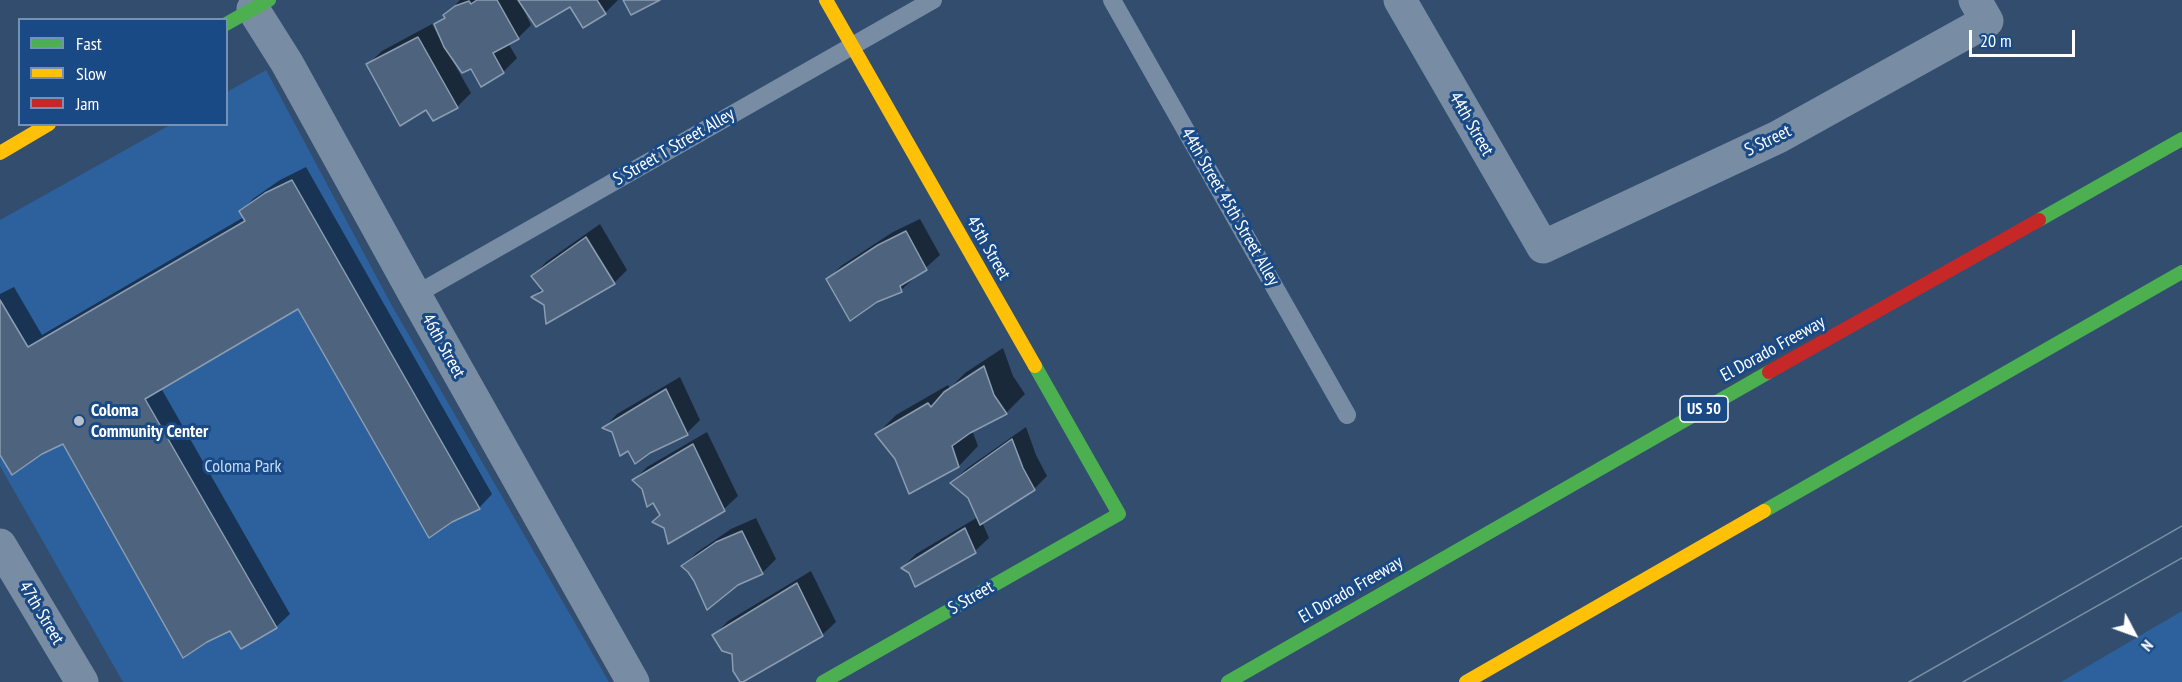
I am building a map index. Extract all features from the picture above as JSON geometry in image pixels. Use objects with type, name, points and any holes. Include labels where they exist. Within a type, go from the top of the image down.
[{"type":"main road","name":"45th Street","points":[[826,0],[1119,514]]},
{"type":"main road","points":[[0,153],[47,126]]},
{"type":"main road","name":"El Dorado Freeway","points":[[1228,682],[1696,413],[2182,140]]},
{"type":"main road","points":[[1466,682],[2182,272]]},
{"type":"main road","name":"S Street","points":[[823,682],[1119,514]]},
{"type":"street","name":"44th Street","points":[[1400,0],[1543,247]]},
{"type":"street","name":"S Street","points":[[1543,247],[1778,137],[1981,10]]},
{"type":"street","name":"46th Street","points":[[250,11],[287,63],[633,682]]},
{"type":"street","name":"47th Street","points":[[0,545],[81,682]]},
{"type":"lane","name":"S Street T Street Alley","points":[[415,295],[933,0]]},
{"type":"lane","name":"44th Street 45th Street Alley","points":[[1112,0],[1347,415]]},
{"type":"green space","name":"Coloma Park","points":[[266,70],[391,304],[609,682],[123,682],[0,466],[0,220],[168,126],[228,126],[228,91]]},
{"type":"green space","points":[[2182,611],[2182,682],[2061,682]]},
{"type":"building","points":[[477,0],[497,0],[519,39],[493,53],[504,73],[481,87],[471,69],[462,73],[444,47],[434,24],[445,18],[443,15],[455,6],[469,1],[471,4]]},
{"type":"building","points":[[518,0],[597,0],[606,14],[583,28],[570,7],[536,27]]},
{"type":"building","points":[[623,0],[660,0],[631,15]]},
{"type":"building","points":[[418,37],[458,108],[433,121],[426,110],[400,126],[366,64]]},
{"type":"building","name":"Coloma Community Center","points":[[292,180],[480,509],[452,522],[429,538],[298,309],[145,399],[277,628],[241,649],[230,631],[207,642],[183,658],[63,444],[42,454],[12,475],[0,455],[0,300],[28,347],[245,221],[239,211],[265,193]]},
{"type":"building","points":[[906,231],[927,270],[900,286],[902,292],[877,302],[850,321],[826,279],[878,245]]},
{"type":"building","points":[[586,237],[615,284],[546,324],[544,305],[531,297],[543,291],[531,276]]},
{"type":"building","points":[[984,366],[994,395],[1007,414],[970,433],[952,446],[959,467],[909,494],[895,459],[875,434],[928,403],[931,407],[944,392]]},
{"type":"building","points":[[666,389],[688,435],[650,453],[635,464],[628,451],[620,456],[612,432],[602,428]]},
{"type":"building","points":[[1012,439],[1023,468],[1035,490],[980,525],[968,498],[950,483]]},
{"type":"building","points":[[693,444],[725,511],[668,544],[664,528],[652,522],[660,515],[653,503],[647,507],[642,489],[632,480]]},
{"type":"building","points":[[965,528],[976,553],[915,587],[909,573],[901,568]]},
{"type":"building","points":[[742,531],[763,574],[738,585],[707,610],[694,581],[681,566],[716,542]]},
{"type":"building","points":[[797,583],[823,636],[740,682],[733,671],[732,654],[722,651],[712,635]]},
{"type":"tram line","points":[[1909,682],[2182,526]]},
{"type":"tram line","points":[[1963,682],[2182,558]]},
{"type":"traffic: fast","points":[[228,23],[269,0]]},
{"type":"traffic: fast","points":[[2039,220],[2182,139]]},
{"type":"traffic: fast","points":[[1764,511],[2182,272]]},
{"type":"traffic: fast","points":[[823,682],[1119,514],[1035,366]]},
{"type":"traffic: fast","points":[[1228,682],[1769,372]]},
{"type":"traffic: slow","points":[[826,0],[1035,366]]},
{"type":"traffic: slow","points":[[0,153],[46,126]]},
{"type":"traffic: slow","points":[[1466,682],[1764,511]]},
{"type":"traffic: jam","points":[[1769,372],[2039,220]]},
{"type":"place","name":"Coloma Community Center","points":[[79,421]]}]
